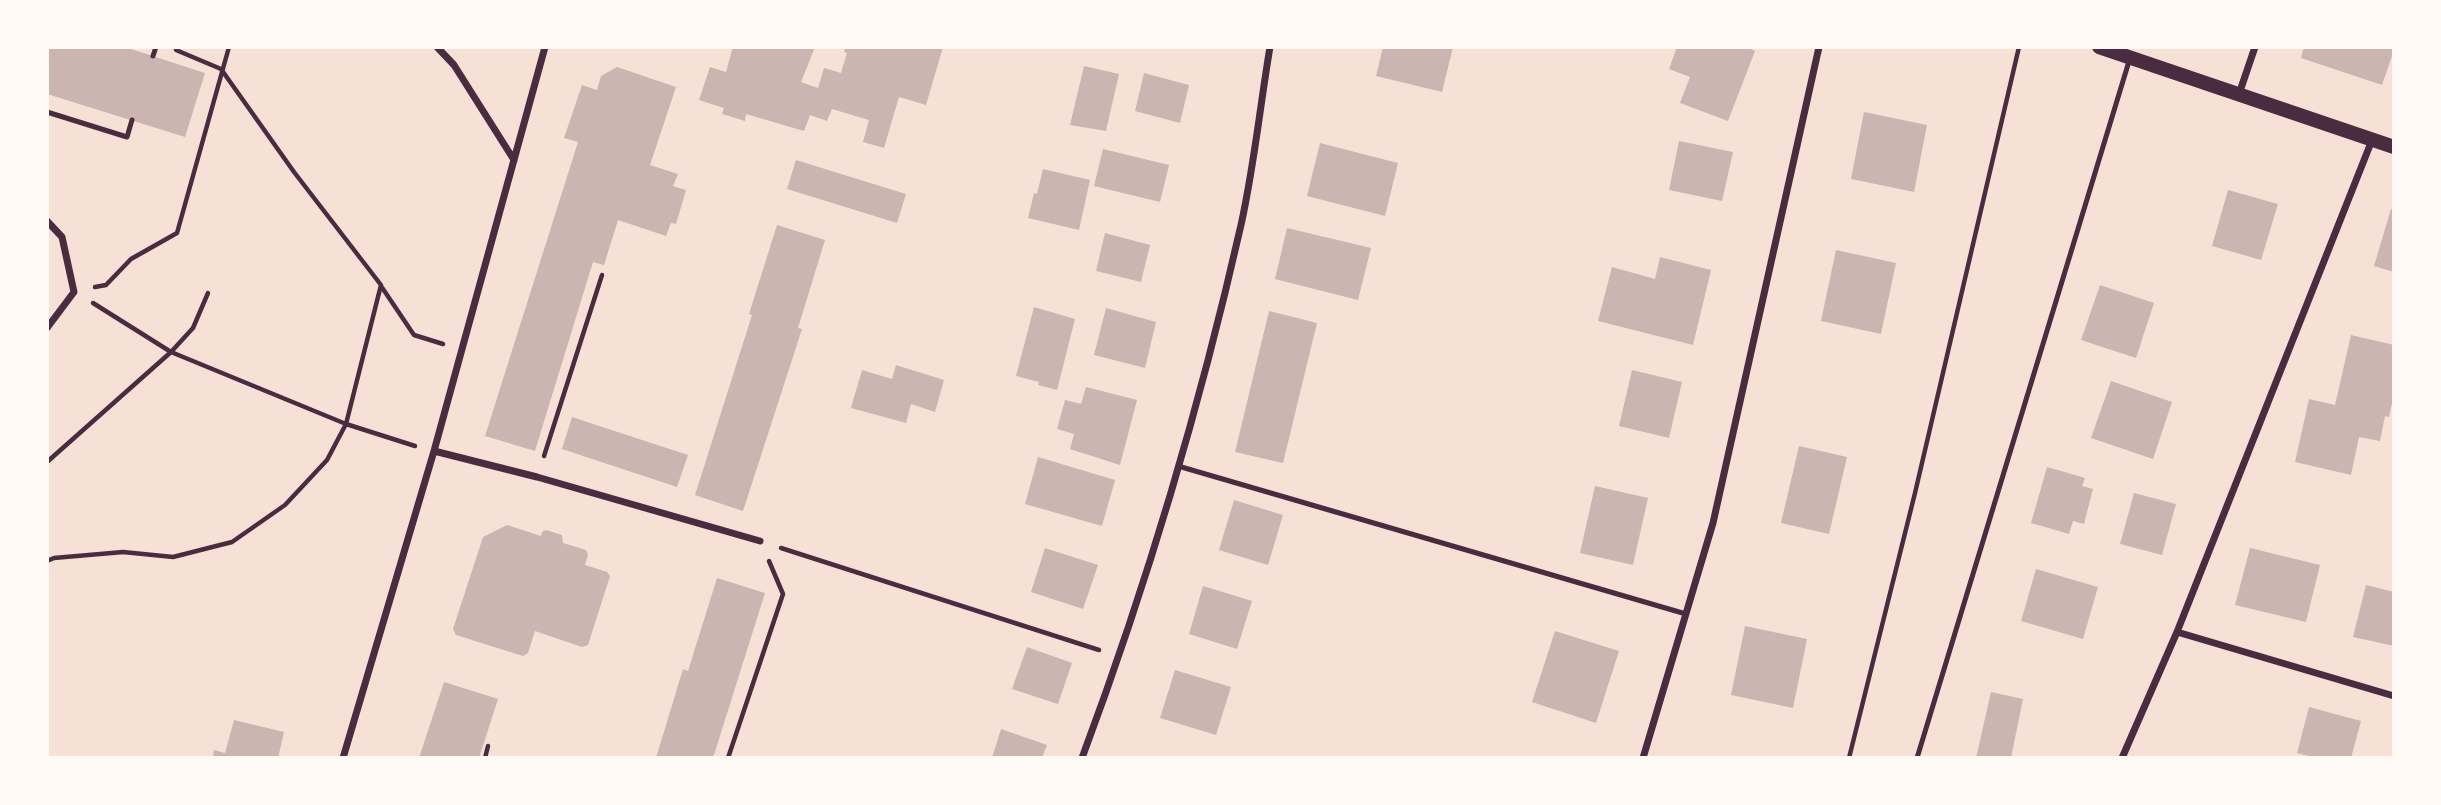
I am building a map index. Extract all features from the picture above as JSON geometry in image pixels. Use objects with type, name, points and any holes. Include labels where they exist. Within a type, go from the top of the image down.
[{"type":"main road","points":[[2099,47],[2394,147]]},
{"type":"street","points":[[437,47],[454,65],[514,160]]},
{"type":"street","points":[[344,758],[433,451],[545,47]]},
{"type":"street","points":[[1082,758],[1120,657],[1203,377],[1241,222],[1270,47]]},
{"type":"street","points":[[1643,758],[1713,523],[1819,47]]},
{"type":"street","points":[[2239,94],[2255,47]]},
{"type":"street","points":[[2122,758],[2177,632],[2372,140]]},
{"type":"street","points":[[47,221],[62,237],[74,292],[47,328]]},
{"type":"street","points":[[433,451],[537,477],[760,541]]},
{"type":"street","points":[[2177,632],[2394,696]]},
{"type":"lane","points":[[153,56],[156,47]]},
{"type":"lane","points":[[1917,758],[2130,58]]},
{"type":"lane","points":[[47,112],[127,137],[132,120]]},
{"type":"lane","points":[[1178,466],[1686,614]]},
{"type":"path","points":[[170,47],[221,69],[293,172],[381,285],[414,335],[461,350]]},
{"type":"path","points":[[74,292],[106,285],[131,259],[177,233],[229,47]]},
{"type":"path","points":[[1849,758],[1915,493],[2019,47]]},
{"type":"path","points":[[537,477],[602,275]]},
{"type":"path","points":[[47,561],[54,558],[123,552],[173,557],[232,542],[285,505],[327,460],[346,424],[381,285]]},
{"type":"path","points":[[74,292],[171,352],[346,424],[433,451]]},
{"type":"path","points":[[47,462],[171,352],[193,328],[208,293]]},
{"type":"path","points":[[760,541],[1120,657]]},
{"type":"path","points":[[728,758],[783,593],[760,541]]},
{"type":"path","points":[[485,758],[488,746]]},
{"type":"building","points":[[47,47],[125,47],[205,73],[185,137],[47,94]]},
{"type":"building","points":[[733,47],[815,47],[801,82],[818,88],[824,68],[841,73],[847,53],[844,52],[846,47],[943,47],[926,105],[899,97],[884,148],[863,142],[869,120],[832,109],[827,121],[810,115],[804,131],[746,114],[745,121],[722,114],[724,108],[699,100],[710,67],[726,72]]},
{"type":"building","points":[[1383,47],[1453,47],[1442,92],[1376,76]]},
{"type":"building","points":[[1677,47],[1747,47],[1755,51],[1728,121],[1680,103],[1690,77],[1669,69]]},
{"type":"building","points":[[2304,47],[2394,47],[2394,50],[2382,85],[2301,58]]},
{"type":"building","points":[[1084,66],[1119,74],[1106,131],[1070,125]]},
{"type":"building","points":[[617,67],[676,87],[650,165],[678,174],[673,186],[686,190],[676,224],[671,223],[666,236],[618,220],[604,265],[593,262],[535,451],[485,436],[578,142],[564,138],[582,85],[597,90],[601,76]]},
{"type":"building","points":[[1144,73],[1189,85],[1180,123],[1135,111]]},
{"type":"building","points":[[1864,112],[1927,125],[1914,192],[1851,179]]},
{"type":"building","points":[[1679,141],[1733,152],[1722,201],[1669,190]]},
{"type":"building","points":[[1320,143],[1398,163],[1385,216],[1307,196]]},
{"type":"building","points":[[1103,149],[1169,165],[1160,202],[1094,186]]},
{"type":"building","points":[[796,160],[906,194],[897,223],[787,189]]},
{"type":"building","points":[[1043,169],[1090,180],[1079,230],[1028,218]]},
{"type":"building","points":[[2228,190],[2278,204],[2261,260],[2212,246]]},
{"type":"building","points":[[2391,209],[2394,210],[2394,272],[2374,266]]},
{"type":"building","points":[[777,225],[825,240],[798,328],[802,329],[743,511],[695,495],[752,315],[749,314]]},
{"type":"building","points":[[1287,228],[1371,248],[1358,300],[1275,279]]},
{"type":"building","points":[[1105,233],[1150,245],[1141,282],[1096,271]]},
{"type":"building","points":[[1836,250],[1896,263],[1881,334],[1821,321]]},
{"type":"building","points":[[1660,257],[1711,270],[1693,345],[1598,321],[1612,267],[1655,279]]},
{"type":"building","points":[[2100,285],[2154,303],[2136,358],[2081,340]]},
{"type":"building","points":[[1034,307],[1075,319],[1057,390],[1016,376]]},
{"type":"building","points":[[1106,308],[1156,322],[1145,368],[1094,355]]},
{"type":"building","points":[[1269,311],[1317,323],[1283,463],[1235,452]]},
{"type":"building","points":[[2351,335],[2394,345],[2394,394],[2389,417],[2385,416],[2380,441],[2359,437],[2351,475],[2295,462],[2309,399],[2335,405]]},
{"type":"building","points":[[896,365],[944,380],[935,412],[911,404],[906,423],[851,408],[862,370],[892,379]]},
{"type":"building","points":[[1632,370],[1682,382],[1669,438],[1619,426]]},
{"type":"building","points":[[2111,381],[2172,402],[2153,459],[2091,438]]},
{"type":"building","points":[[1086,387],[1137,400],[1120,465],[1070,449],[1074,434],[1057,429],[1065,400],[1081,404]]},
{"type":"building","points":[[572,417],[688,455],[677,487],[562,449]]},
{"type":"building","points":[[1799,446],[1847,457],[1829,534],[1781,523]]},
{"type":"building","points":[[1038,457],[1115,480],[1102,526],[1025,504]]},
{"type":"building","points":[[2047,467],[2085,478],[2082,486],[2093,489],[2084,524],[2073,521],[2069,534],[2031,523]]},
{"type":"building","points":[[1595,486],[1648,498],[1633,565],[1580,553]]},
{"type":"building","points":[[2134,493],[2176,504],[2162,555],[2120,544]]},
{"type":"building","points":[[1234,500],[1283,515],[1268,565],[1219,550]]},
{"type":"building","points":[[507,525],[541,536],[546,530],[562,535],[563,543],[586,550],[588,555],[585,565],[607,572],[610,576],[588,645],[582,647],[535,631],[528,653],[523,656],[456,635],[453,629],[483,537]]},
{"type":"building","points":[[1045,548],[1098,565],[1083,609],[1031,592]]},
{"type":"building","points":[[2250,548],[2320,565],[2306,622],[2235,605]]},
{"type":"building","points":[[2036,569],[2098,587],[2083,639],[2021,621]]},
{"type":"building","points":[[717,578],[765,593],[713,758],[656,758],[683,669],[688,671]]},
{"type":"building","points":[[2366,585],[2394,592],[2394,646],[2353,637]]},
{"type":"building","points":[[1203,586],[1252,601],[1237,649],[1189,634]]},
{"type":"building","points":[[1745,626],[1807,639],[1793,708],[1731,695]]},
{"type":"building","points":[[1555,631],[1619,651],[1596,723],[1532,702]]},
{"type":"building","points":[[1027,647],[1072,663],[1058,704],[1012,689]]},
{"type":"building","points":[[1175,670],[1231,687],[1216,735],[1160,718]]},
{"type":"building","points":[[444,682],[498,699],[479,758],[419,758]]},
{"type":"building","points":[[1991,692],[2023,699],[2011,758],[1976,758]]},
{"type":"building","points":[[2309,707],[2361,721],[2351,758],[2316,758],[2297,753]]},
{"type":"building","points":[[234,720],[284,732],[278,758],[213,758],[214,750],[225,753]]},
{"type":"building","points":[[1001,729],[1047,745],[1042,758],[992,758]]}]
